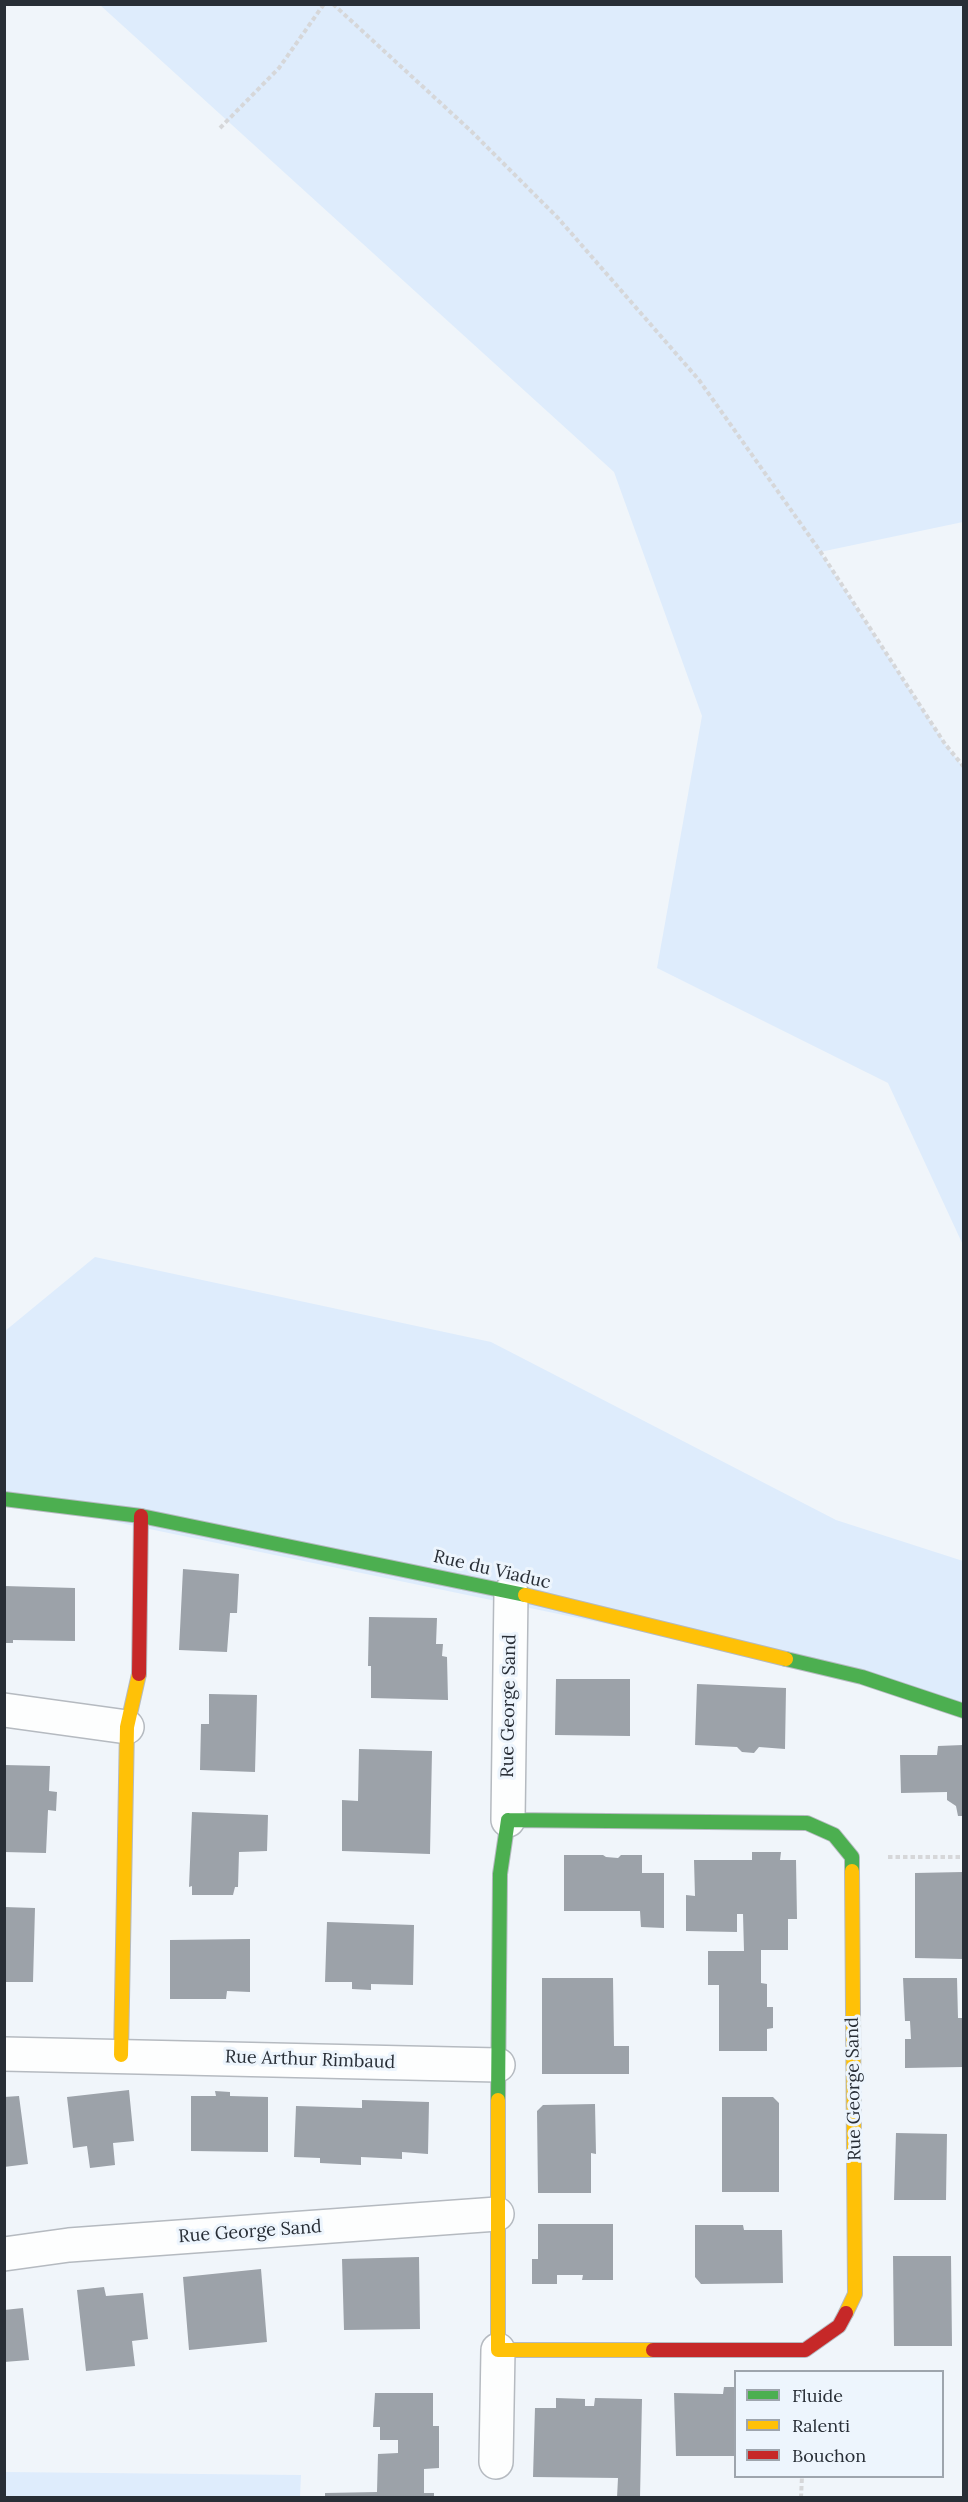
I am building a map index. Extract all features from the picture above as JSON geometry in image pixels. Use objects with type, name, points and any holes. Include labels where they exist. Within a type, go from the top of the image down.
[{"type":"street","name":"Rue du Viaduc","points":[[4,1499],[141,1516],[511,1592],[862,1677],[963,1711]]},
{"type":"street","points":[[121,2055],[127,1727],[141,1667],[141,1516]]},
{"type":"street","name":"Rue George Sand","points":[[496,2462],[500,1874],[508,1820],[511,1592]]},
{"type":"street","points":[[4,1710],[127,1727]]},
{"type":"street","points":[[508,1820],[807,1823],[834,1835],[852,1857]]},
{"type":"street","name":"Rue George Sand","points":[[498,2350],[805,2350],[839,2326],[855,2294],[852,1857]]},
{"type":"street","name":"Rue Arthur Rimbaud","points":[[4,2054],[498,2065]]},
{"type":"street","name":"Rue George Sand","points":[[4,2254],[69,2245],[497,2214]]},
{"type":"path","points":[[220,128],[279,68],[324,4]]},
{"type":"path","points":[[333,4],[471,131],[558,218],[699,380],[820,551],[945,744],[963,767]]},
{"type":"path","points":[[852,1857],[963,1857]]},
{"type":"path","points":[[801,2498],[802,2478]]},
{"type":"shaded area","points":[[100,5],[963,5],[963,522],[820,552],[945,744],[963,767],[963,1245],[888,1083],[657,968],[702,716],[614,472]]},
{"type":"shaded area","points":[[95,1257],[491,1342],[836,1520],[963,1561],[963,1711],[862,1677],[5,1499],[5,1331]]},
{"type":"shaded area","points":[[5,2472],[301,2475],[300,2497],[5,2497]]},
{"type":"building","points":[[183,1569],[239,1574],[237,1613],[230,1613],[227,1652],[179,1650]]},
{"type":"building","points":[[4,1586],[75,1588],[75,1641],[13,1640],[13,1643],[4,1643]]},
{"type":"building","points":[[369,1617],[437,1618],[436,1644],[443,1644],[442,1656],[447,1657],[448,1700],[371,1698],[371,1666],[368,1666]]},
{"type":"building","points":[[556,1679],[630,1679],[630,1736],[555,1735]]},
{"type":"building","points":[[697,1684],[786,1688],[785,1749],[759,1747],[754,1753],[742,1752],[737,1747],[695,1745]]},
{"type":"building","points":[[209,1694],[257,1695],[255,1772],[200,1770],[201,1724],[209,1724]]},
{"type":"building","points":[[963,1745],[963,1816],[958,1816],[956,1806],[947,1800],[947,1792],[901,1793],[900,1755],[937,1755],[938,1746]]},
{"type":"building","points":[[359,1749],[432,1751],[430,1854],[342,1851],[342,1800],[358,1801]]},
{"type":"building","points":[[4,1765],[50,1766],[49,1791],[57,1792],[56,1811],[48,1810],[46,1853],[4,1852]]},
{"type":"building","points":[[192,1812],[268,1815],[267,1851],[239,1852],[238,1887],[235,1887],[233,1895],[192,1895],[192,1886],[189,1887]]},
{"type":"building","points":[[752,1852],[781,1852],[780,1860],[796,1860],[797,1919],[788,1919],[788,1950],[761,1950],[761,1983],[767,1984],[767,2007],[773,2007],[773,2028],[767,2029],[767,2051],[719,2051],[719,1985],[708,1985],[708,1951],[744,1951],[743,1914],[737,1914],[737,1932],[686,1931],[686,1895],[695,1896],[694,1860],[752,1860]]},
{"type":"building","points":[[564,1855],[603,1855],[618,1858],[621,1855],[642,1855],[642,1873],[664,1873],[664,1928],[641,1927],[640,1911],[564,1911]]},
{"type":"building","points":[[963,1872],[963,1959],[915,1958],[915,1873]]},
{"type":"building","points":[[4,1907],[35,1908],[33,1982],[4,1982]]},
{"type":"building","points":[[327,1922],[414,1925],[413,1985],[371,1984],[371,1990],[352,1989],[352,1982],[325,1982]]},
{"type":"building","points":[[250,1939],[250,1992],[227,1991],[226,1999],[170,1999],[170,1940]]},
{"type":"building","points":[[542,1978],[613,1978],[614,2046],[629,2046],[629,2074],[542,2074]]},
{"type":"building","points":[[903,1978],[957,1978],[958,2018],[963,2018],[963,2067],[905,2068],[905,2039],[911,2039],[910,2021],[905,2021]]},
{"type":"building","points":[[129,2090],[134,2141],[113,2143],[115,2165],[90,2168],[87,2146],[73,2148],[67,2097]]},
{"type":"building","points":[[215,2091],[230,2092],[230,2096],[268,2097],[268,2152],[191,2151],[191,2096],[216,2096]]},
{"type":"building","points":[[19,2096],[28,2164],[4,2167],[4,2097]]},
{"type":"building","points":[[722,2097],[773,2097],[779,2103],[779,2192],[722,2192]]},
{"type":"building","points":[[362,2100],[429,2102],[428,2154],[402,2152],[402,2159],[361,2157],[361,2165],[320,2163],[320,2158],[294,2157],[296,2106],[362,2108]]},
{"type":"building","points":[[595,2104],[596,2154],[591,2153],[591,2193],[538,2193],[537,2111],[543,2105]]},
{"type":"building","points":[[896,2133],[947,2134],[946,2200],[894,2200]]},
{"type":"building","points":[[538,2224],[613,2224],[613,2280],[582,2280],[583,2275],[557,2275],[557,2284],[532,2284],[532,2259],[538,2259]]},
{"type":"building","points":[[695,2225],[743,2225],[744,2230],[782,2230],[783,2283],[701,2284],[695,2277]]},
{"type":"building","points":[[893,2256],[951,2256],[952,2346],[894,2346]]},
{"type":"building","points":[[419,2257],[420,2329],[344,2330],[342,2259]]},
{"type":"building","points":[[261,2269],[267,2342],[189,2350],[183,2277]]},
{"type":"building","points":[[104,2287],[106,2296],[143,2293],[148,2339],[132,2341],[135,2366],[86,2371],[77,2290]]},
{"type":"building","points":[[23,2308],[29,2360],[4,2362],[4,2310]]},
{"type":"building","points":[[724,2387],[734,2387],[734,2456],[676,2456],[674,2393],[723,2394]]},
{"type":"building","points":[[375,2393],[433,2393],[433,2426],[439,2426],[439,2468],[424,2469],[424,2493],[434,2493],[434,2498],[325,2498],[325,2493],[377,2492],[378,2454],[398,2453],[398,2440],[380,2440],[380,2427],[373,2427]]},
{"type":"building","points":[[556,2398],[585,2399],[585,2406],[594,2406],[595,2398],[642,2399],[640,2498],[617,2498],[618,2478],[533,2477],[535,2408],[556,2408]]},
{"type":"traffic: fast","points":[[4,1499],[141,1516],[525,1595]]},
{"type":"traffic: fast","points":[[786,1659],[862,1677],[964,1711]]},
{"type":"traffic: fast","points":[[508,1820],[807,1823],[834,1835],[852,1857],[852,1871]]},
{"type":"traffic: fast","points":[[498,2100],[500,1874],[508,1820]]},
{"type":"traffic: slow","points":[[525,1595],[786,1659]]},
{"type":"traffic: slow","points":[[121,2055],[127,1727],[139,1674]]},
{"type":"traffic: slow","points":[[846,2313],[855,2294],[852,1871]]},
{"type":"traffic: slow","points":[[498,2100],[498,2350],[653,2350]]},
{"type":"traffic: jam","points":[[139,1674],[141,1516]]},
{"type":"traffic: jam","points":[[653,2350],[805,2350],[839,2326],[846,2313]]}]
